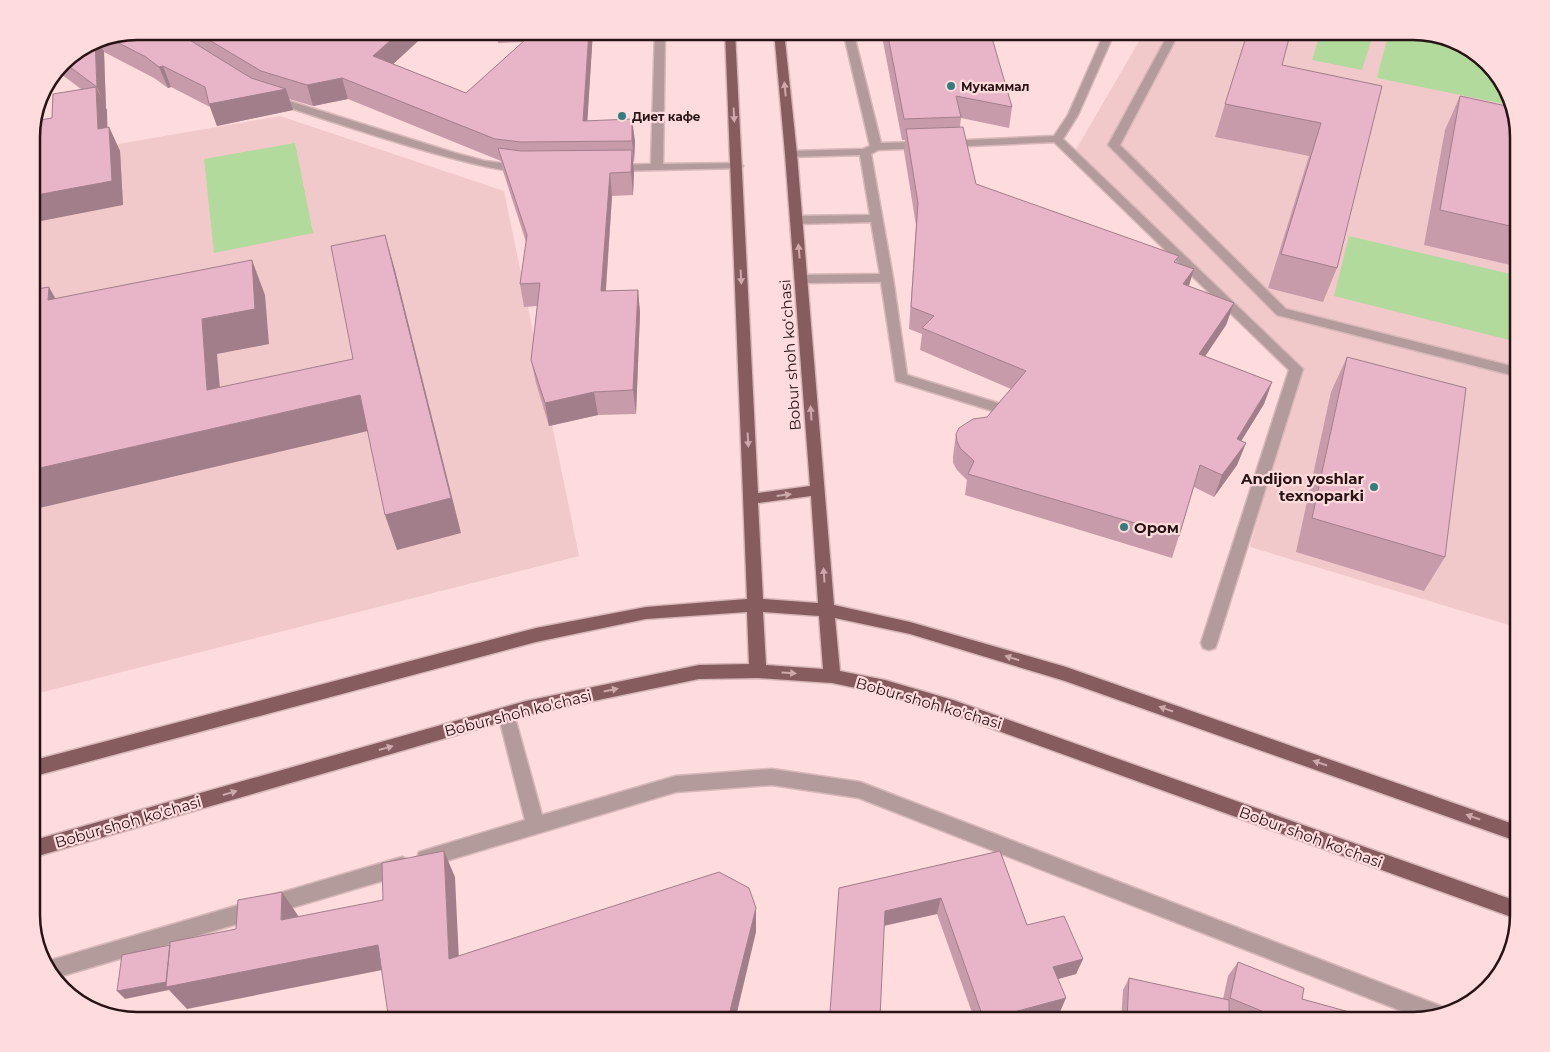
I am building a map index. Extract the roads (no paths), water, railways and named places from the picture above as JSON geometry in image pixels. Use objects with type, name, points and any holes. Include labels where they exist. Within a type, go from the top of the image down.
[{"type":"main road","points":[[730,40],[758,671]]},
{"type":"main road","name":"Bobur shoh koʻchasi","points":[[780,40],[791,154],[832,676]]},
{"type":"main road","points":[[751,499],[817,490]]},
{"type":"main road","points":[[40,767],[536,635],[646,613],[755,605],[826,610],[910,628],[1066,674],[1510,831]]},
{"type":"main road","name":"Bobur shoh ko'chasi","points":[[40,848],[506,714],[699,672],[758,671],[832,676],[885,687],[971,713],[1510,908]]},
{"type":"street","points":[[657,168],[660,40]]},
{"type":"street","points":[[850,40],[871,150],[876,218],[887,278],[901,378],[996,407]]},
{"type":"street","points":[[1057,139],[1077,106],[1106,40]]},
{"type":"street","points":[[1170,40],[1114,145],[1282,312],[1510,371]]},
{"type":"street","points":[[263,96],[485,164],[535,169]]},
{"type":"street","points":[[791,154],[1057,139],[1296,369],[1209,642]]},
{"type":"street","points":[[601,168],[736,166]]},
{"type":"street","points":[[796,220],[876,218]]},
{"type":"street","points":[[801,279],[887,278]]},
{"type":"street","points":[[506,714],[536,826]]},
{"type":"street","points":[[55,968],[676,784],[772,777],[860,790],[1427,1011]]},
{"type":"place","name":"Мукаммал","points":[[951,86]]},
{"type":"place","name":"Диет кафе","points":[[622,116]]},
{"type":"place","name":"Andijon yoshlar texnoparki","points":[[1374,487]]},
{"type":"place","name":"Ором","points":[[1124,527]]}]
